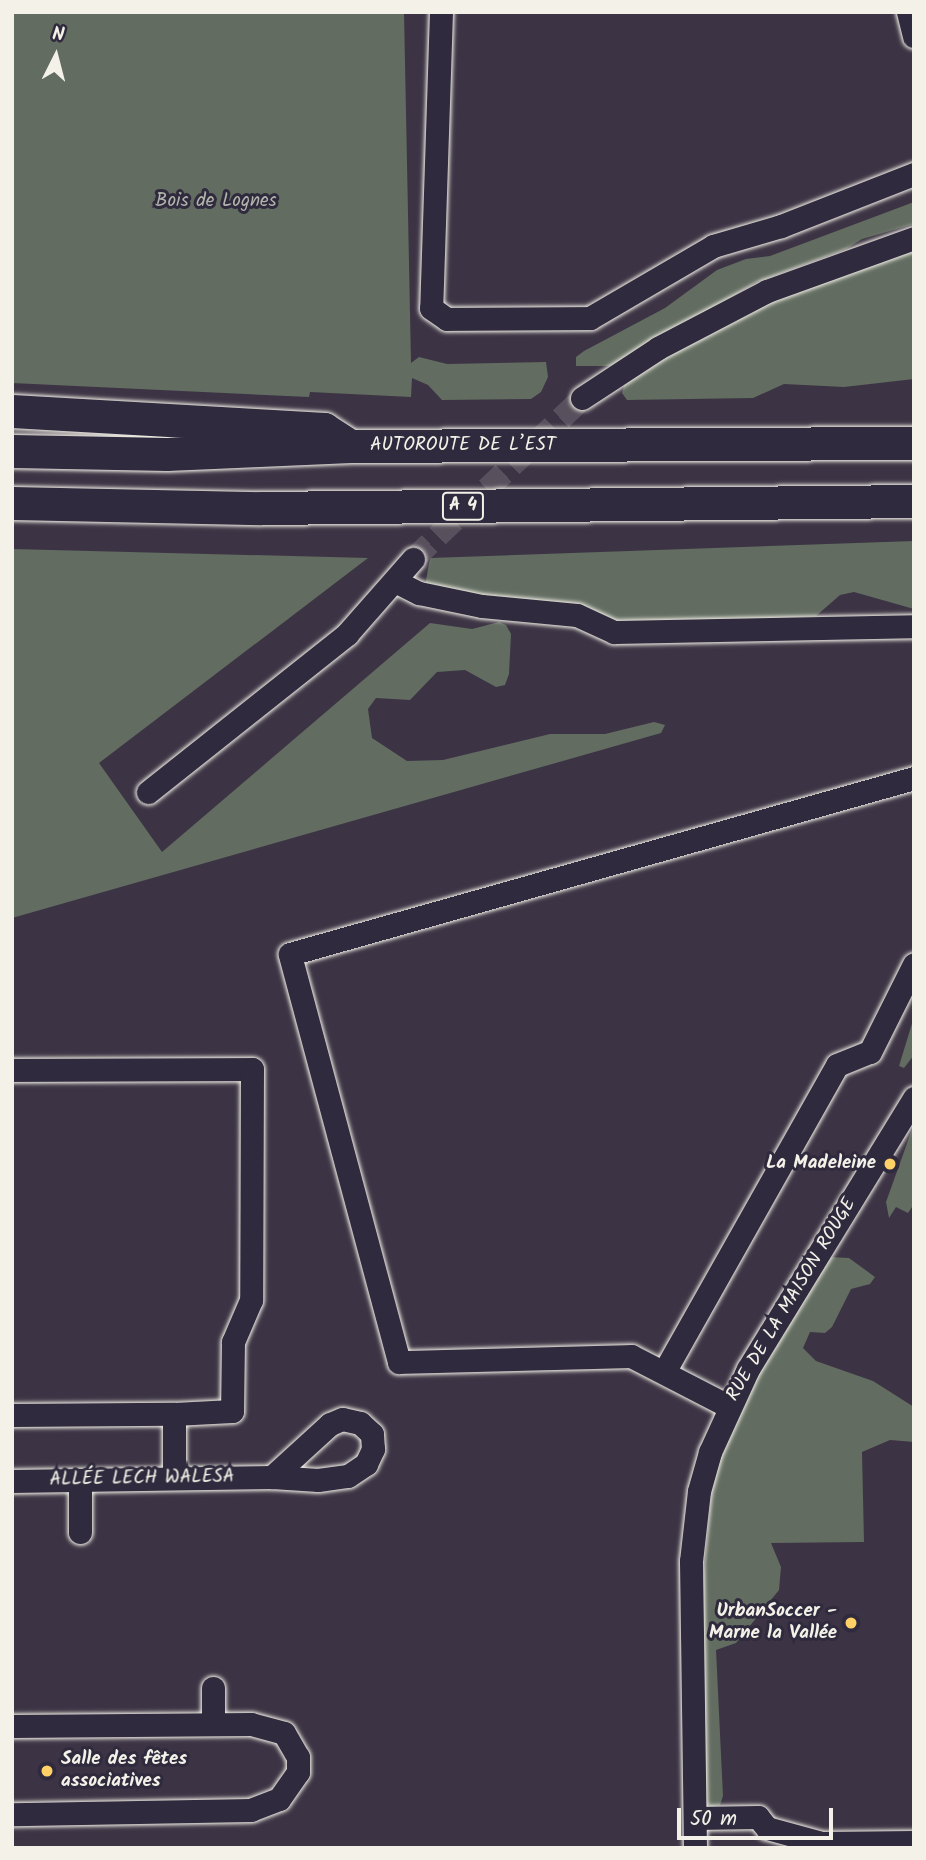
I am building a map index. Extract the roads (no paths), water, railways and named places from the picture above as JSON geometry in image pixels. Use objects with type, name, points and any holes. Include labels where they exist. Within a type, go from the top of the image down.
[{"type":"highway","points":[[12,411],[324,429],[351,446]]},
{"type":"highway","name":"AUTOROUTE DE L’EST","points":[[12,451],[167,454],[299,452],[351,446],[914,443]]},
{"type":"highway","name":"A 4","points":[[12,503],[275,508],[914,501]]},
{"type":"street","points":[[441,12],[431,308],[447,319],[590,318],[713,246],[781,226],[914,174]]},
{"type":"street","points":[[908,12],[914,36]]},
{"type":"street","points":[[582,398],[658,348],[767,291],[914,238]]},
{"type":"street","points":[[148,792],[347,634],[413,559]]},
{"type":"street","points":[[395,581],[419,593],[482,606],[578,615],[614,632],[914,626]]},
{"type":"street","points":[[728,1406],[631,1356],[399,1362],[290,954],[914,778]]},
{"type":"street","points":[[664,1373],[836,1065],[870,1052],[914,964]]},
{"type":"street","points":[[12,1070],[252,1069],[251,1300],[233,1342],[232,1411],[12,1415]]},
{"type":"street","name":"RUE DE LA MAISON ROUGE","points":[[695,1848],[694,1528],[699,1491],[728,1406],[914,1098]]},
{"type":"street","points":[[174,1414],[174,1478]]},
{"type":"street","name":"ALLÉE LECH WALESA","points":[[12,1480],[272,1477]]},
{"type":"street","points":[[80,1479],[80,1532]]},
{"type":"street","points":[[213,1688],[214,1724]]},
{"type":"street","points":[[12,1726],[251,1724],[284,1733],[298,1757],[298,1772],[279,1799],[251,1810],[12,1814]]},
{"type":"street","points":[[695,1818],[758,1817],[767,1828],[822,1843],[914,1842]]},
{"type":"tunnel","points":[[413,559],[582,398]]},
{"type":"place","name":"La Madeleine","points":[[890,1164]]},
{"type":"place","name":"UrbanSoccer - Marne la Vallée","points":[[851,1623]]},
{"type":"place","name":"Salle des fêtes associatives","points":[[47,1771]]},
{"type":"park label","name":"Bois de Lognes","points":[[216,202]]}]
